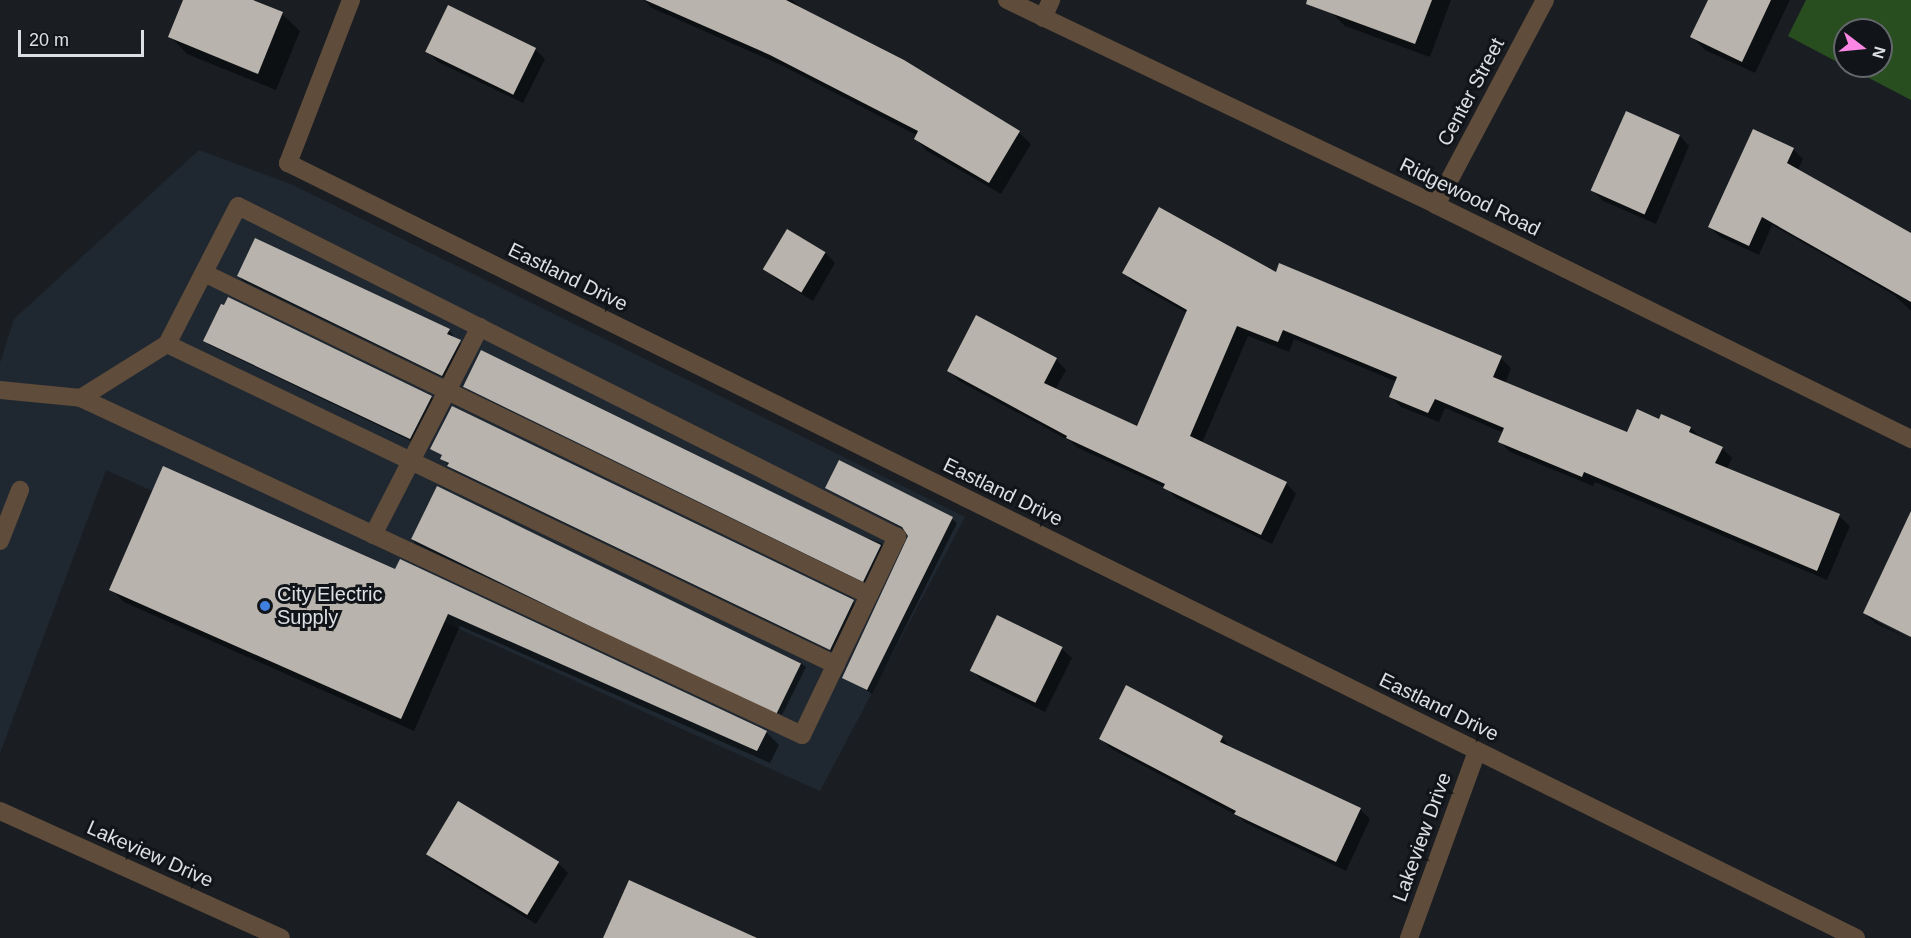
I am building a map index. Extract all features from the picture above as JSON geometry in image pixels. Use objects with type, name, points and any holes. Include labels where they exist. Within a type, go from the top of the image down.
[{"type":"street","name":"Eastland Drive","points":[[351,0],[288,163],[1856,938]]},
{"type":"street","name":"Ridgewood Road","points":[[1007,0],[1436,205],[1911,439]]},
{"type":"street","points":[[1043,18],[1051,0]]},
{"type":"street","name":"Center Street","points":[[1436,205],[1545,0]]},
{"type":"street","points":[[0,390],[81,398],[802,735],[897,537],[238,206],[166,344],[81,398]]},
{"type":"street","points":[[204,273],[869,595]]},
{"type":"street","points":[[373,535],[480,327]]},
{"type":"street","points":[[166,344],[836,665]]},
{"type":"street","points":[[0,541],[20,489]]},
{"type":"street","name":"Lakeview Drive","points":[[1410,938],[1477,751]]},
{"type":"street","name":"Lakeview Drive","points":[[0,811],[281,938]]},
{"type":"shaded area","points":[[199,150],[293,185],[965,517],[820,791],[106,470],[0,753],[0,363],[14,319]]},
{"type":"green space","points":[[1806,0],[1911,0],[1911,100],[1869,78],[1893,78],[1893,18],[1833,18],[1833,60],[1788,36]]},
{"type":"building","points":[[183,0],[253,0],[283,12],[258,74],[168,37]]},
{"type":"building","points":[[645,0],[786,0],[904,60],[1020,131],[989,183],[914,139],[918,131],[770,55]]},
{"type":"building","points":[[1307,0],[1432,0],[1415,44],[1306,4]]},
{"type":"building","points":[[1708,0],[1771,0],[1742,62],[1690,37]]},
{"type":"building","points":[[448,5],[536,48],[513,95],[425,52]]},
{"type":"building","points":[[1626,111],[1680,135],[1645,214],[1591,190]]},
{"type":"building","points":[[1753,129],[1794,148],[1787,163],[1911,233],[1911,302],[1762,217],[1749,246],[1708,227]]},
{"type":"building","points":[[1159,207],[1276,272],[1279,263],[1502,356],[1493,377],[1627,432],[1637,409],[1659,419],[1661,414],[1691,427],[1689,432],[1723,447],[1715,463],[1840,514],[1817,571],[1584,472],[1582,477],[1498,442],[1504,428],[1435,399],[1428,413],[1389,397],[1397,377],[1283,330],[1278,342],[1237,326],[1190,436],[1287,482],[1261,535],[1163,488],[1165,484],[1066,438],[1067,436],[947,371],[976,315],[1057,358],[1044,383],[1137,426],[1187,310],[1122,273]]},
{"type":"building","points":[[787,229],[826,252],[801,292],[763,269]]},
{"type":"building","points":[[255,238],[450,329],[447,334],[461,340],[442,376],[237,276]]},
{"type":"building","points":[[228,297],[432,396],[410,439],[203,341],[221,304],[224,305]]},
{"type":"building","points":[[481,350],[881,545],[863,582],[463,387]]},
{"type":"building","points":[[452,406],[854,600],[830,650],[447,466],[449,463],[440,459],[442,455],[430,449]]},
{"type":"building","points":[[839,460],[953,517],[867,690],[842,678],[908,536],[902,527],[825,488]]},
{"type":"building","points":[[163,466],[395,569],[400,559],[767,731],[757,751],[448,614],[401,719],[109,590]]},
{"type":"building","points":[[437,486],[801,664],[775,717],[411,539]]},
{"type":"building","points":[[1911,511],[1911,637],[1863,613]]},
{"type":"building","points":[[997,615],[1063,647],[1035,703],[970,671]]},
{"type":"building","points":[[1126,685],[1223,736],[1220,742],[1361,808],[1336,862],[1234,814],[1236,811],[1099,739]]},
{"type":"building","points":[[458,801],[559,862],[527,915],[426,854]]},
{"type":"building","points":[[629,880],[757,938],[603,938]]},
{"type":"place","name":"City Electric Supply","points":[[265,606]]}]
